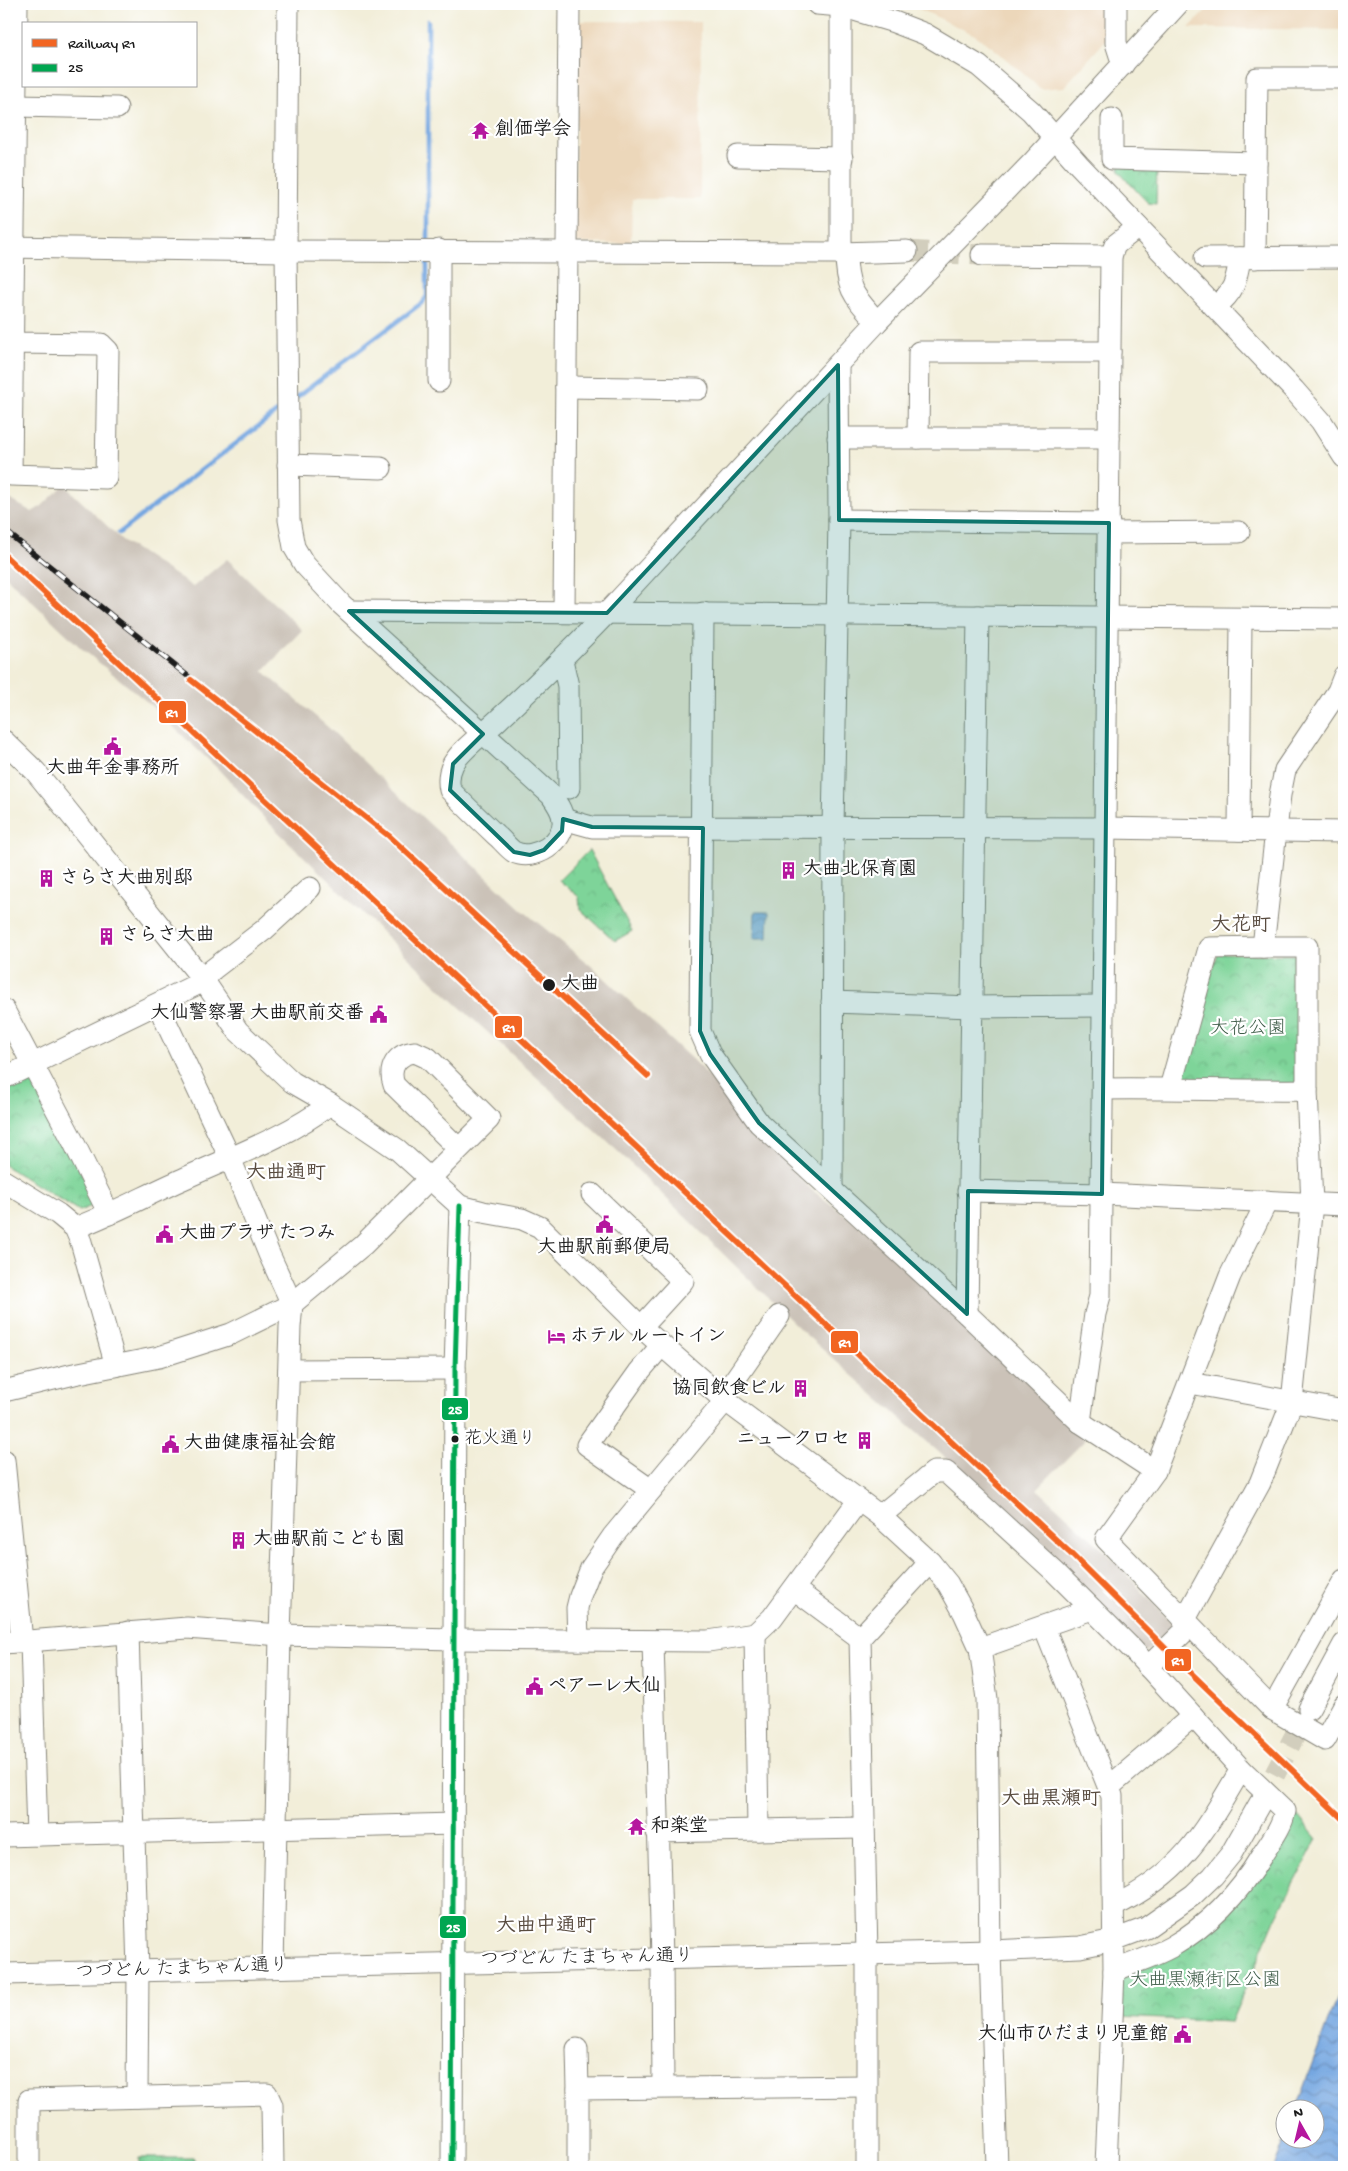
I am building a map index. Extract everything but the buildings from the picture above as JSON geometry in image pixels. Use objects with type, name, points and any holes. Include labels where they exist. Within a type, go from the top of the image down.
[{"type":"street","points":[[8,343],[101,344],[108,351],[106,478],[11,476],[8,343],[9,148],[15,106],[10,65],[17,4]]},
{"type":"street","points":[[288,4],[286,251],[288,466],[289,520],[294,547],[304,564],[349,611],[483,734],[551,796],[558,805],[563,819],[562,831],[556,841],[544,850],[530,855],[514,852],[450,790],[448,779],[453,764],[483,734],[562,660],[877,322],[1055,138],[1178,4]]},
{"type":"street","points":[[564,612],[569,4]]},
{"type":"street","points":[[817,4],[842,5],[925,34],[979,66],[1031,111],[1138,227],[1300,396],[1321,421],[1344,457]]},
{"type":"street","points":[[1116,4],[1116,43],[1123,65]]},
{"type":"street","points":[[842,5],[843,253],[850,288],[877,322]]},
{"type":"street","points":[[1215,307],[1230,295],[1247,258],[1256,163],[1257,78],[1344,78]]},
{"type":"street","points":[[15,106],[117,108]]},
{"type":"street","points":[[1112,119],[1112,159],[1256,163]]},
{"type":"street","points":[[738,156],[842,158]]},
{"type":"street","points":[[1080,1422],[1095,1314],[1100,1296],[1111,256],[1115,245],[1138,227]]},
{"type":"street","points":[[8,247],[286,251],[439,250],[843,253],[907,251]]},
{"type":"street","points":[[439,250],[439,381]]},
{"type":"street","points":[[982,255],[1111,256]]},
{"type":"street","points":[[1205,258],[1344,257]]},
{"type":"street","points":[[918,438],[919,352],[1110,352]]},
{"type":"street","points":[[832,1188],[833,827],[839,520],[838,365]]},
{"type":"street","points":[[566,387],[698,389]]},
{"type":"street","points":[[838,438],[1109,438]]},
{"type":"street","points":[[288,466],[381,468]]},
{"type":"street","points":[[839,520],[1239,532]]},
{"type":"street","points":[[349,611],[1344,620]]},
{"type":"street","points":[[703,613],[703,828],[700,1032],[710,1054],[759,1123],[832,1188],[1080,1422],[1155,1471]]},
{"type":"street","points":[[967,1314],[978,616]]},
{"type":"street","points":[[1239,830],[1241,619]]},
{"type":"street","points":[[562,660],[568,686],[569,788]]},
{"type":"street","points":[[1263,947],[1280,795],[1285,770],[1338,691],[1344,676]]},
{"type":"street","points":[[4,741],[35,771],[204,981],[238,1031],[292,1082],[330,1104],[398,1150],[460,1206],[522,1219],[540,1227],[641,1327],[724,1400],[880,1516],[930,1562],[952,1591],[980,1648],[987,1699],[990,1951],[998,2167]]},
{"type":"street","points":[[563,819],[592,826],[703,828],[1105,828],[1344,832]]},
{"type":"street","points":[[4,1078],[158,1005],[204,981],[212,970],[264,930],[310,888]]},
{"type":"street","points":[[1148,1667],[1187,1624],[1260,1483],[1292,1402],[1312,1204],[1307,1090],[1307,947],[1209,948],[1170,1088]]},
{"type":"street","points":[[832,1002],[972,1007],[1102,1006]]},
{"type":"street","points":[[158,1005],[230,1158],[269,1254],[292,1304],[280,1634],[273,1967]]},
{"type":"street","points":[[4,1010],[71,1136],[109,1214]]},
{"type":"street","points":[[4,1391],[159,1357],[231,1334],[292,1304],[363,1245],[430,1177],[459,1149],[489,1119],[428,1058],[414,1052],[400,1056],[391,1069],[391,1078],[394,1085],[459,1149]]},
{"type":"street","points":[[1103,1089],[1307,1090]]},
{"type":"street","points":[[75,1228],[230,1158],[313,1117],[330,1104]]},
{"type":"street","points":[[4,1181],[58,1214],[75,1228],[81,1242],[116,1366]]},
{"type":"street","points":[[968,1191],[1102,1194],[1344,1205]]},
{"type":"street","points":[[592,1194],[683,1282],[641,1327]]},
{"type":"street","points":[[1267,1201],[1230,1276],[1155,1471],[1106,1539],[1272,1709],[1325,1740],[1344,1704]]},
{"type":"street","points":[[452,2167],[455,1369],[460,1206]]},
{"type":"street","points":[[578,1640],[577,1608],[591,1568],[613,1536],[724,1400],[779,1316]]},
{"type":"street","points":[[651,1490],[587,1445],[639,1372],[662,1346]]},
{"type":"street","points":[[289,1370],[455,1369]]},
{"type":"street","points":[[1190,1383],[1344,1411]]},
{"type":"street","points":[[4,1460],[37,1835]]},
{"type":"street","points":[[880,1516],[934,1472],[946,1472],[1055,1572],[1148,1667],[1242,1769],[1285,1811],[1283,1821],[1251,1873],[1228,1902],[1188,1936],[1170,1948],[1114,1971]]},
{"type":"street","points":[[19,1642],[187,1628],[280,1634],[653,1642],[708,1641],[755,1634],[772,1618],[858,1501]]},
{"type":"street","points":[[867,2167],[866,1954],[860,1638],[930,1562]]},
{"type":"street","points":[[1272,1709],[1344,1580]]},
{"type":"street","points":[[794,1588],[860,1638]]},
{"type":"street","points":[[980,1648],[1092,1609]]},
{"type":"street","points":[[1044,1627],[1112,1796],[1114,1971],[1106,2167]]},
{"type":"street","points":[[128,1632],[138,1971],[137,2097]]},
{"type":"street","points":[[755,1634],[758,1830]]},
{"type":"street","points":[[653,1642],[662,1958],[663,2087]]},
{"type":"street","points":[[1309,1709],[1344,1644]]},
{"type":"street","points":[[1109,1787],[1193,1716]]},
{"type":"street","points":[[1114,1906],[1138,1895],[1163,1878],[1188,1852],[1208,1826],[1242,1769]]},
{"type":"street","name":"つづどん たまちゃん通り","points":[[4,1974],[452,1962],[990,1951],[1080,1947],[1114,1940],[1146,1928],[1193,1895],[1232,1854],[1260,1803]]},
{"type":"street","points":[[4,1836],[454,1824]]},
{"type":"street","points":[[657,1832],[863,1828]]},
{"type":"street","points":[[577,2049],[578,2167]]},
{"type":"street","points":[[578,2090],[663,2087],[866,2086]]},
{"type":"street","points":[[28,2167],[29,2100],[266,2094],[272,2105],[273,2167]]},
{"type":"highlighted area","points":[[838,365],[839,520],[1109,523],[1102,1194],[968,1191],[967,1314],[759,1123],[710,1054],[700,1031],[703,828],[592,827],[563,819],[562,831],[544,850],[530,855],[514,852],[450,790],[453,764],[483,734],[349,611],[607,613]]},
{"type":"shaded area","points":[[909,4],[1111,4],[1111,34],[1064,87],[1041,89],[991,46],[975,35]]},
{"type":"shaded area","points":[[1212,4],[1344,4],[1344,30],[1189,28]]},
{"type":"shaded area","points":[[577,21],[701,22],[700,199],[632,199],[631,244],[575,243]]},
{"type":"shaded area","points":[[64,485],[122,540],[193,587],[227,559],[302,630],[263,671],[330,729],[521,909],[596,970],[699,1066],[729,1097],[786,1164],[812,1190],[855,1222],[1009,1362],[1085,1440],[1037,1489],[1108,1554],[1174,1626],[1158,1642],[1146,1652],[942,1455],[804,1333],[624,1157],[450,998],[268,822],[218,769],[146,701],[81,648],[4,575],[4,496],[32,512],[42,506]]},
{"type":"green space","points":[[1119,165],[1157,167],[1156,204],[1148,203],[1119,172]]},
{"type":"green space","points":[[589,850],[632,931],[615,941],[580,909],[579,897],[559,880]]},
{"type":"green space","name":"大花公園","points":[[1218,953],[1295,955],[1301,961],[1297,1084],[1185,1082],[1179,1076]]},
{"type":"green space","points":[[33,1075],[97,1204],[79,1211],[4,1165],[4,1090]]},
{"type":"green space","name":"大曲黒瀬街区公園","points":[[1297,1815],[1317,1839],[1276,1917],[1231,2022],[1118,2017],[1120,1978],[1247,1888]]},
{"type":"green space","points":[[139,2158],[194,2158],[194,2165],[261,2165],[261,2167],[139,2167]]},
{"type":"water","points":[[755,912],[769,912],[768,938],[754,938]]},
{"type":"water","points":[[1344,1978],[1344,2167],[1274,2167],[1281,2148],[1326,2148],[1326,2098],[1300,2098]]},
{"type":"waterway","points":[[428,21],[428,240]]},
{"type":"waterway","points":[[297,397],[423,302],[427,296],[427,259]]},
{"type":"waterway","points":[[119,533],[277,412]]},
{"type":"tunnel","points":[[907,251],[982,255]]},
{"type":"tunnel","points":[[1260,1803],[1308,1710]]},
{"type":"railway","points":[[4,530],[389,836],[648,1076]]},
{"type":"rail line","name":"R1","points":[[4,555],[1069,1552],[1166,1649],[1344,1820]]},
{"type":"rail line","name":"R1","points":[[191,680],[389,836],[648,1076]]},
{"type":"transit line","name":"25","points":[[452,2167],[455,1369],[460,1206]]},
{"type":"place","name":"創価学会","points":[[481,130]]},
{"type":"place","name":"大曲年金事務所","points":[[113,746]]},
{"type":"place","name":"大曲北保育園","points":[[789,870]]},
{"type":"place","name":"さらさ大曲別邸","points":[[46,879]]},
{"type":"place","name":"さらさ大曲","points":[[106,936]]},
{"type":"place","name":"大曲","points":[[549,985]]},
{"type":"place","name":"大仙警察署 大曲駅前交番","points":[[378,1014]]},
{"type":"place","name":"大曲駅前郵便局","points":[[604,1225]]},
{"type":"place","name":"大曲プラザ たつみ","points":[[165,1234]]},
{"type":"place","name":"ホテル ルートイン","points":[[556,1337]]},
{"type":"place","name":"協同飲食ビル","points":[[800,1389]]},
{"type":"place","name":"花火通り","points":[[455,1439]]},
{"type":"place","name":"ニュークロセ","points":[[864,1440]]},
{"type":"place","name":"大曲健康福祉会館","points":[[170,1444]]},
{"type":"place","name":"大曲駅前こども園","points":[[239,1540]]},
{"type":"place","name":"ペアーレ大仙","points":[[534,1687]]},
{"type":"place","name":"和楽堂","points":[[637,1827]]},
{"type":"place","name":"大仙市ひだまり児童館","points":[[1182,2035]]},
{"type":"district","name":"大花町","points":[[1241,926]]},
{"type":"district","name":"大曲通町","points":[[286,1174]]},
{"type":"district","name":"大曲黒瀬町","points":[[1051,1800]]},
{"type":"district","name":"大曲中通町","points":[[546,1927]]}]
